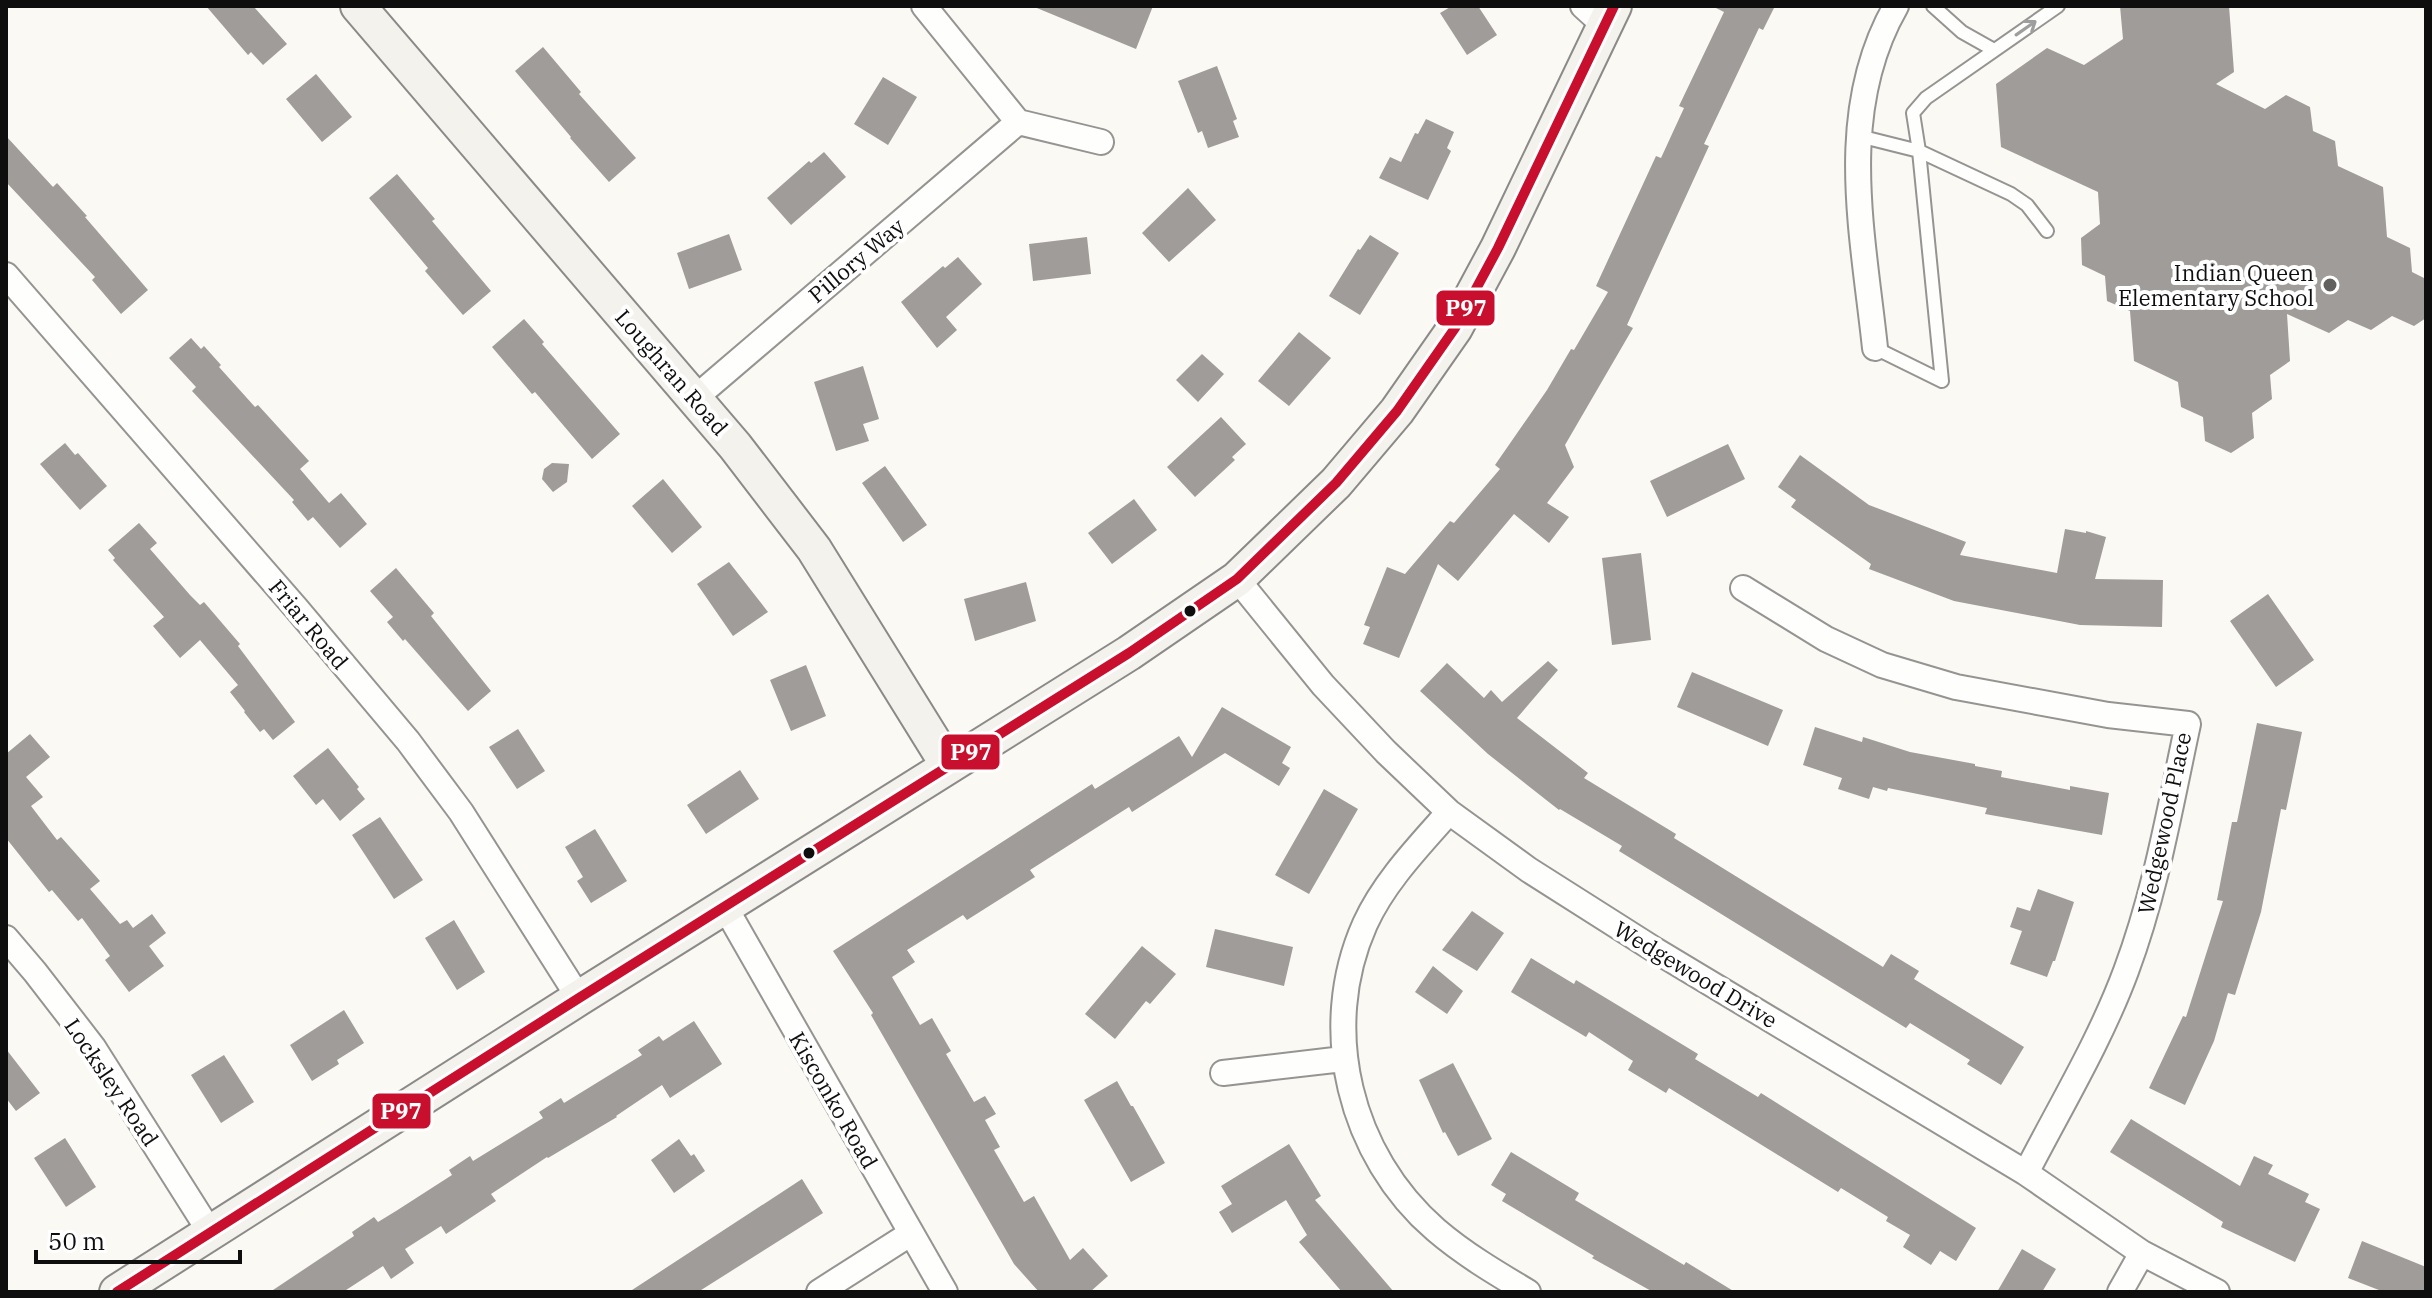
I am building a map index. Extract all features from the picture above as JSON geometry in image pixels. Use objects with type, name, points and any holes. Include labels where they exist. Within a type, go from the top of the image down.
[{"type":"street","name":"Loughran Road","points":[[358,6],[735,446],[814,549],[948,765]]},
{"type":"street","points":[[924,6],[1018,122],[1101,142]]},
{"type":"street","points":[[1875,348],[1856,178],[1869,70],[1881,31],[1896,6]]},
{"type":"street","points":[[117,1292],[1129,653],[1237,579],[1336,483],[1397,411],[1455,328],[1498,248],[1601,13]]},
{"type":"street","name":"Pillory Way","points":[[695,398],[1018,122]]},
{"type":"street","name":"Friar Road","points":[[6,275],[408,741],[461,812],[579,998]]},
{"type":"street","name":"Wedgewood Drive","points":[[1237,579],[1323,685],[1386,752],[1449,812],[1529,870],[1655,950],[2026,1173],[2142,1253],[2217,1292]]},
{"type":"street","name":"Wedgewood Place","points":[[1743,588],[1826,639],[1882,665],[1956,687],[2108,715],[2188,724],[2153,890],[2126,972],[2094,1043],[2026,1173]]},
{"type":"street","points":[[1449,812],[1388,886],[1365,924],[1352,964],[1344,1014],[1343,1059],[1352,1100],[1364,1133],[1406,1199],[1435,1229],[1476,1260],[1528,1292]]},
{"type":"street","name":"Kisconko Road","points":[[725,907],[945,1292]]},
{"type":"street","name":"Locksley Road","points":[[6,938],[93,1047],[210,1232]]},
{"type":"street","points":[[1223,1073],[1343,1059]]},
{"type":"street","points":[[819,1292],[910,1234]]},
{"type":"street","points":[[2120,1292],[2142,1253]]},
{"type":"lane","points":[[1933,6],[1962,32],[1994,50]]},
{"type":"lane","points":[[1875,348],[1942,381],[1913,113],[1926,98],[2058,6]]},
{"type":"lane","points":[[1859,136],[1919,151],[2011,194],[2027,205],[2047,231]]},
{"type":"building","points":[[206,6],[253,6],[287,44],[263,65],[251,52],[248,55]]},
{"type":"building","points":[[1032,6],[1153,6],[1136,49]]},
{"type":"building","points":[[1452,6],[1478,6],[1497,35],[1467,55],[1440,13]]},
{"type":"building","points":[[1712,6],[1775,6],[1763,30],[1759,28],[1704,144],[1709,146],[1627,325],[1633,328],[1565,445],[1574,467],[1547,503],[1569,517],[1549,543],[1514,514],[1458,581],[1438,564],[1399,658],[1363,644],[1370,627],[1364,625],[1387,567],[1405,574],[1500,469],[1495,465],[1571,349],[1574,350],[1608,292],[1596,286],[1656,156],[1661,158],[1684,108],[1679,106],[1724,12]]},
{"type":"building","points":[[2120,6],[2229,6],[2234,72],[2216,84],[2265,109],[2286,95],[2310,107],[2313,131],[2335,141],[2338,166],[2383,187],[2387,237],[2410,248],[2412,272],[2426,279],[2426,318],[2414,326],[2392,316],[2371,330],[2348,320],[2329,333],[2287,314],[2290,361],[2270,375],[2272,399],[2252,413],[2254,438],[2231,453],[2205,441],[2203,417],[2181,407],[2178,382],[2134,361],[2130,311],[2107,301],[2105,276],[2082,265],[2081,238],[2100,224],[2098,192],[2001,147],[1996,84],[2047,48],[2084,65],[2123,39]]},
{"type":"building","points":[[543,47],[581,92],[579,94],[636,158],[609,182],[515,71]]},
{"type":"building","points":[[1217,66],[1237,119],[1233,121],[1239,137],[1208,148],[1202,131],[1198,133],[1178,81]]},
{"type":"building","points":[[316,74],[352,117],[322,142],[286,99]]},
{"type":"building","points":[[883,77],[917,97],[888,145],[854,124]]},
{"type":"building","points":[[1426,119],[1454,132],[1447,148],[1451,151],[1428,200],[1379,178],[1390,157],[1401,162],[1415,133],[1418,134]]},
{"type":"building","points":[[6,136],[53,187],[57,183],[148,290],[121,314],[92,280],[95,277],[6,182]]},
{"type":"building","points":[[824,152],[846,177],[791,225],[767,198],[809,161],[811,163]]},
{"type":"building","points":[[397,174],[491,291],[463,315],[369,198]]},
{"type":"building","points":[[1188,188],[1216,220],[1169,262],[1142,233]]},
{"type":"building","points":[[729,234],[742,270],[689,289],[677,253]]},
{"type":"building","points":[[1370,235],[1399,253],[1360,315],[1329,296]]},
{"type":"building","points":[[1087,237],[1091,274],[1033,281],[1029,244]]},
{"type":"building","points":[[958,257],[982,284],[946,317],[957,330],[937,348],[901,302]]},
{"type":"building","points":[[524,319],[620,434],[592,459],[492,347]]},
{"type":"building","points":[[1299,332],[1331,358],[1289,406],[1258,381]]},
{"type":"building","points":[[191,338],[201,349],[204,346],[255,407],[258,405],[309,461],[300,469],[329,503],[341,493],[367,524],[340,548],[313,517],[308,521],[292,502],[294,500],[192,391],[196,387],[169,358]]},
{"type":"building","points":[[1202,354],[1224,374],[1198,402],[1176,380]]},
{"type":"building","points":[[863,366],[879,419],[863,424],[869,441],[836,451],[814,382]]},
{"type":"building","points":[[1221,417],[1246,444],[1232,457],[1235,460],[1195,497],[1167,467]]},
{"type":"building","points":[[65,443],[107,486],[80,510],[40,464]]},
{"type":"building","points":[[1728,444],[1745,479],[1667,517],[1650,481]]},
{"type":"building","points":[[1800,455],[1869,505],[1966,542],[1960,555],[2057,573],[2065,529],[2106,537],[2095,579],[2163,580],[2162,627],[2080,625],[1954,601],[1869,569],[1871,564],[1791,507],[1796,500],[1778,487]]},
{"type":"building","points":[[552,463],[569,464],[567,482],[553,492],[542,479],[544,469]]},
{"type":"building","points":[[885,466],[927,525],[903,542],[862,483]]},
{"type":"building","points":[[663,479],[702,527],[672,553],[632,506]]},
{"type":"building","points":[[1134,499],[1157,530],[1112,564],[1088,533]]},
{"type":"building","points":[[139,523],[157,543],[150,549],[200,605],[204,602],[240,644],[238,646],[295,722],[273,740],[264,729],[260,732],[244,712],[230,692],[238,685],[200,640],[180,658],[153,626],[164,617],[113,560],[115,558],[108,550]]},
{"type":"building","points":[[1641,553],[1651,640],[1612,645],[1602,558]]},
{"type":"building","points":[[729,562],[768,612],[733,636],[697,584]]},
{"type":"building","points":[[396,568],[434,613],[431,616],[491,691],[468,711],[387,622],[393,617],[370,591]]},
{"type":"building","points":[[1026,582],[1036,621],[975,641],[964,599]]},
{"type":"building","points":[[2268,594],[2314,660],[2276,687],[2230,621]]},
{"type":"building","points":[[1548,661],[1558,670],[1517,718],[1588,773],[1584,778],[1676,834],[1674,838],[1883,967],[1891,954],[1919,971],[1914,979],[2024,1047],[2001,1085],[1967,1064],[1970,1060],[1910,1023],[1906,1028],[1619,851],[1622,846],[1559,810],[1488,754],[1420,691],[1447,663],[1484,698],[1491,690],[1502,702]]},
{"type":"building","points":[[806,665],[826,716],[791,731],[770,680]]},
{"type":"building","points":[[1692,672],[1783,710],[1768,746],[1677,707]]},
{"type":"building","points":[[1222,707],[1291,747],[1282,763],[1290,768],[1279,786],[1225,753],[1132,812],[1129,807],[1030,870],[1035,877],[967,920],[963,915],[907,950],[915,962],[892,977],[920,1025],[932,1018],[951,1051],[946,1054],[974,1102],[985,1096],[996,1114],[985,1120],[1000,1147],[994,1150],[1024,1202],[1034,1196],[1070,1260],[1083,1248],[1108,1276],[1090,1292],[1039,1292],[1014,1264],[871,1015],[873,1013],[833,951],[1092,784],[1095,789],[1179,736],[1192,757]]},
{"type":"building","points":[[2257,723],[2302,732],[2286,810],[2281,809],[2261,912],[2235,995],[2228,993],[2214,1041],[2185,1105],[2149,1088],[2183,1016],[2186,1017],[2223,901],[2217,900],[2232,822],[2237,822]]},
{"type":"building","points":[[1815,727],[1862,742],[1863,737],[1910,752],[2002,771],[2001,777],[2070,790],[2070,786],[2109,793],[2102,835],[1985,814],[1987,808],[1888,788],[1887,791],[1873,787],[1869,799],[1838,789],[1842,778],[1803,765]]},
{"type":"building","points":[[518,729],[545,771],[517,789],[489,747]]},
{"type":"building","points":[[30,734],[50,757],[26,777],[43,797],[31,806],[57,840],[61,837],[100,881],[90,889],[120,924],[127,920],[133,928],[152,914],[166,933],[149,946],[164,966],[129,992],[105,960],[110,956],[82,918],[78,921],[52,890],[49,892],[6,838],[6,754]]},
{"type":"building","points":[[328,748],[365,799],[340,821],[323,799],[316,805],[293,776]]},
{"type":"building","points":[[740,770],[759,799],[706,834],[687,805]]},
{"type":"building","points":[[1324,789],[1358,809],[1309,894],[1275,875]]},
{"type":"building","points":[[380,817],[423,880],[394,899],[352,835]]},
{"type":"building","points":[[595,829],[627,881],[591,903],[577,881],[583,877],[565,847]]},
{"type":"building","points":[[2038,889],[2074,902],[2047,977],[2010,964],[2022,931],[2010,927],[2017,907],[2030,911]]},
{"type":"building","points":[[1472,911],[1504,933],[1477,971],[1442,950]]},
{"type":"building","points":[[454,920],[485,972],[457,990],[425,938]]},
{"type":"building","points":[[1215,929],[1293,947],[1284,986],[1206,967]]},
{"type":"building","points":[[1142,946],[1176,974],[1150,1004],[1146,1001],[1115,1039],[1085,1014]]},
{"type":"building","points":[[1531,958],[1574,984],[1576,980],[1629,1012],[1698,1054],[1695,1059],[1758,1097],[1761,1093],[1976,1228],[1956,1261],[1940,1251],[1931,1265],[1903,1247],[1910,1235],[1886,1221],[1888,1217],[1841,1188],[1838,1192],[1669,1088],[1666,1093],[1628,1070],[1633,1061],[1589,1032],[1586,1037],[1511,992]]},
{"type":"building","points":[[1433,966],[1463,991],[1447,1014],[1415,992]]},
{"type":"building","points":[[344,1010],[364,1043],[312,1081],[290,1045]]},
{"type":"building","points":[[694,1021],[722,1064],[670,1098],[662,1085],[617,1117],[491,1194],[496,1201],[446,1234],[441,1226],[405,1249],[414,1263],[391,1279],[383,1266],[343,1292],[270,1292],[354,1236],[352,1232],[374,1217],[378,1222],[396,1211],[452,1175],[449,1170],[470,1156],[473,1161],[543,1118],[539,1112],[561,1098],[564,1103],[642,1055],[638,1050],[659,1036],[663,1041]]},
{"type":"building","points":[[6,1049],[40,1093],[16,1111],[6,1098]]},
{"type":"building","points":[[224,1055],[254,1102],[221,1123],[191,1075]]},
{"type":"building","points":[[1453,1063],[1492,1139],[1458,1156],[1443,1133],[1419,1080]]},
{"type":"building","points":[[1117,1081],[1165,1163],[1131,1182],[1084,1100]]},
{"type":"building","points":[[2131,1119],[2240,1186],[2254,1156],[2273,1165],[2268,1174],[2309,1194],[2305,1202],[2320,1209],[2295,1262],[2221,1227],[2223,1222],[2110,1152]]},
{"type":"building","points":[[65,1138],[96,1187],[66,1207],[34,1158]]},
{"type":"building","points":[[679,1139],[705,1171],[674,1193],[651,1160]]},
{"type":"building","points":[[1289,1144],[1321,1196],[1315,1200],[1394,1292],[1342,1292],[1299,1242],[1307,1235],[1286,1200],[1232,1233],[1219,1212],[1232,1204],[1221,1186]]},
{"type":"building","points":[[1511,1152],[1579,1193],[1575,1200],[1735,1292],[1653,1292],[1592,1258],[1594,1256],[1502,1201],[1506,1194],[1491,1185]]},
{"type":"building","points":[[802,1179],[823,1213],[698,1292],[629,1292]]},
{"type":"building","points":[[2362,1241],[2426,1267],[2426,1292],[2384,1292],[2348,1278]]},
{"type":"building","points":[[2022,1249],[2056,1269],[2042,1292],[1997,1292]]},
{"type":"transit line","name":"P97","points":[[117,1292],[1129,653],[1237,579],[1336,483],[1397,411],[1455,328],[1498,248],[1614,6]]},
{"type":"place","name":"Indian Queen Elementary School","points":[[2330,285]]}]
